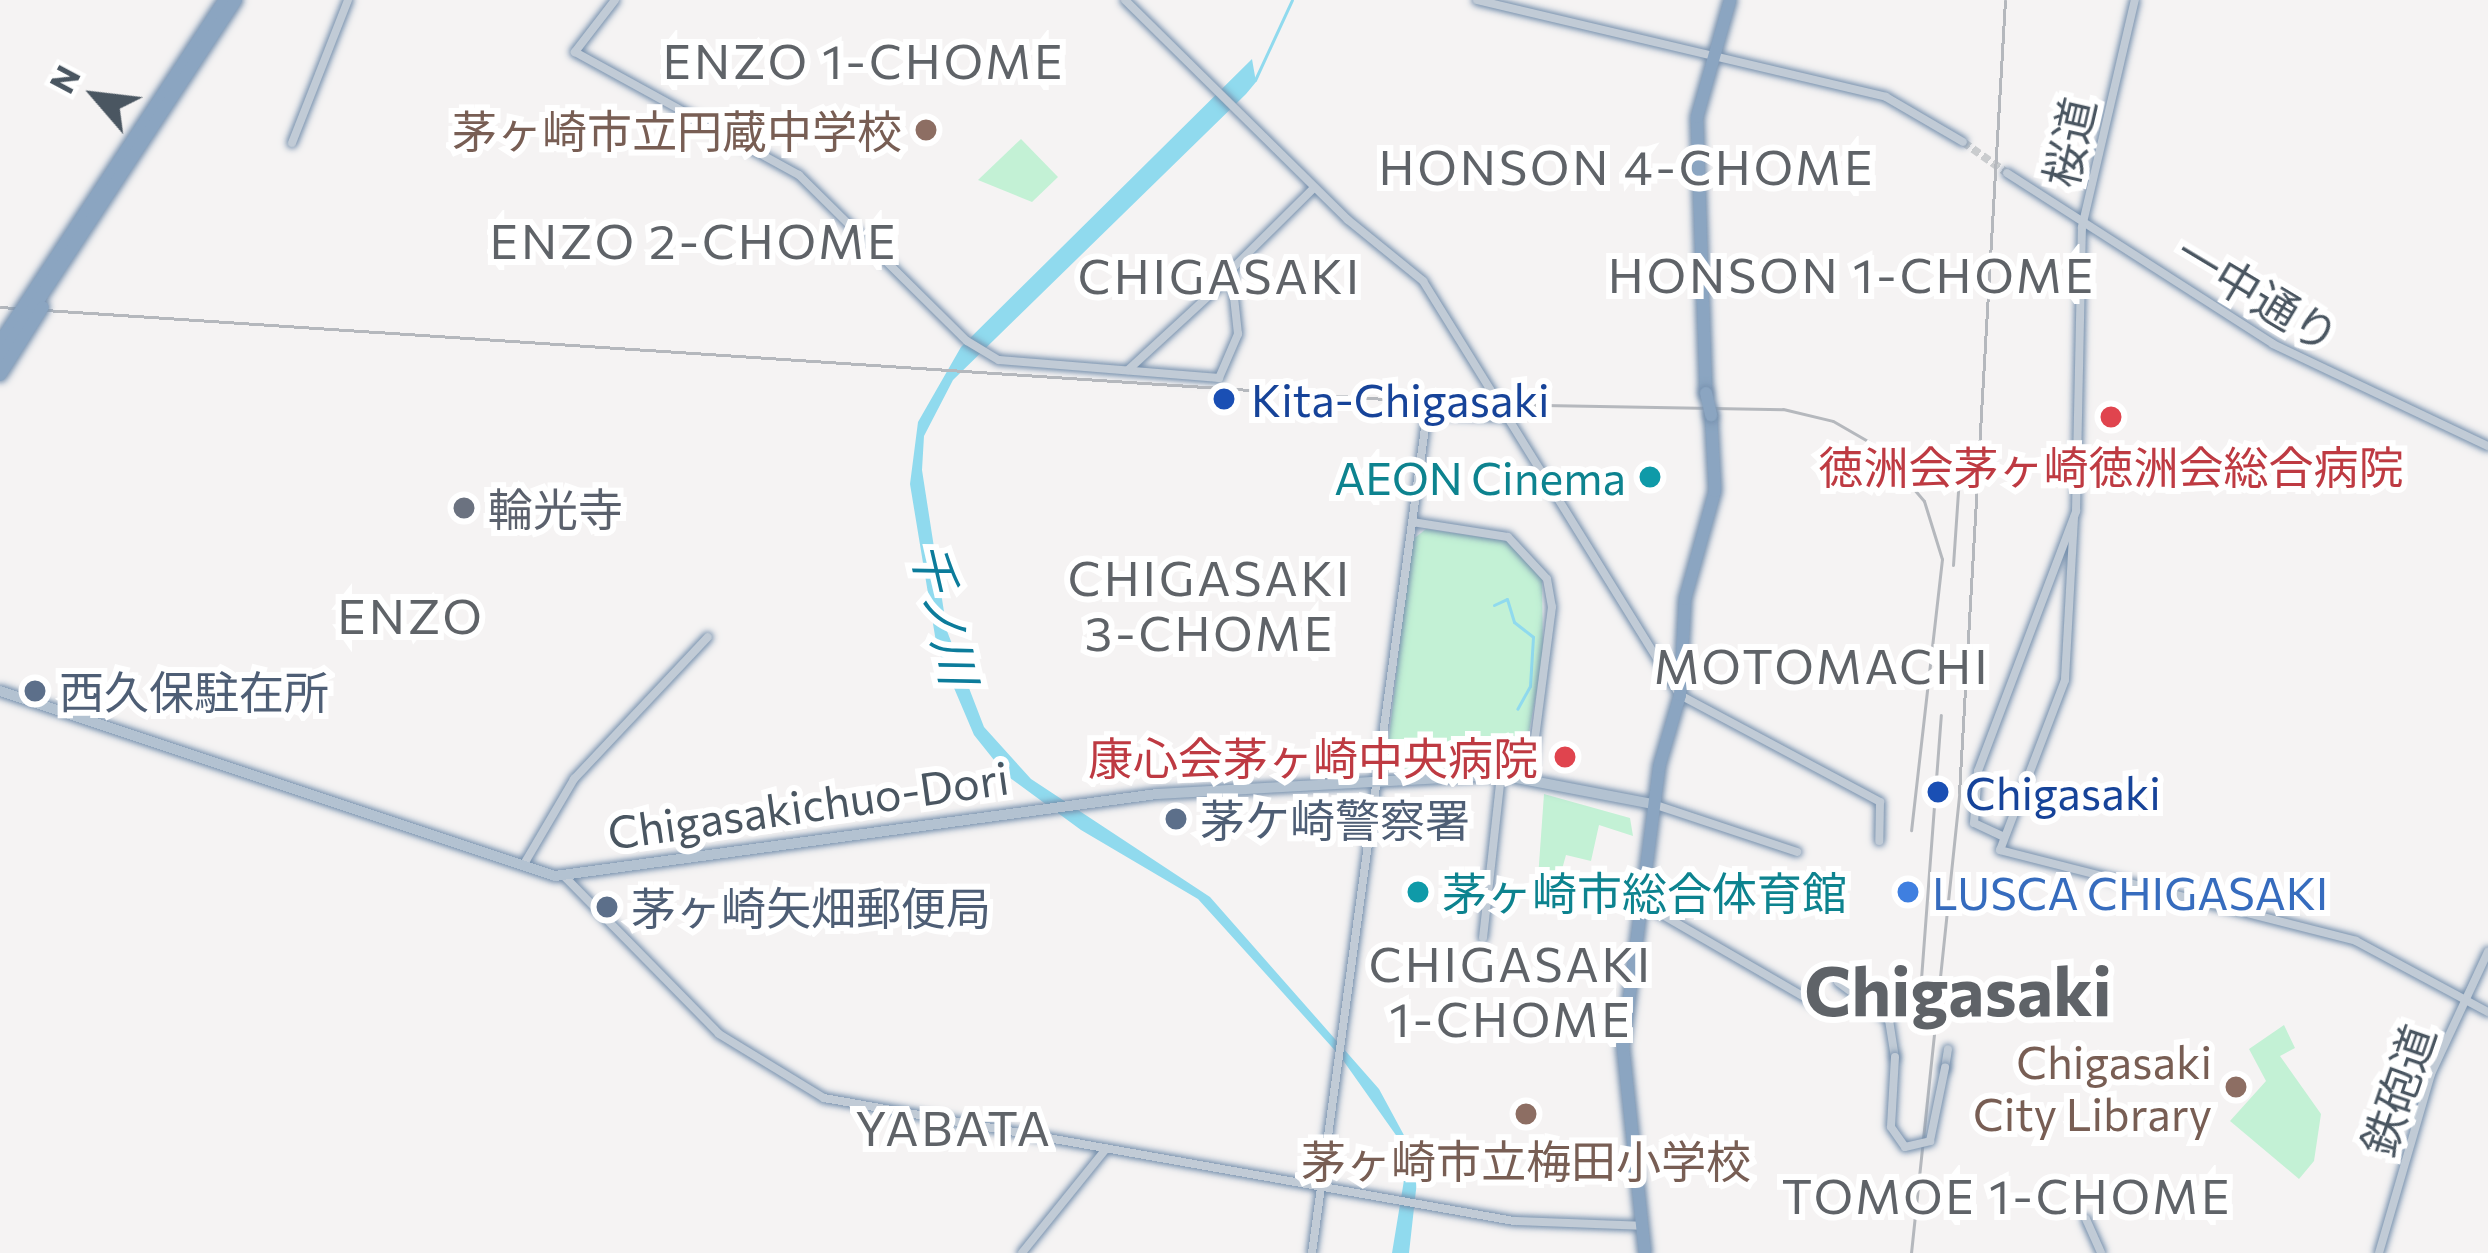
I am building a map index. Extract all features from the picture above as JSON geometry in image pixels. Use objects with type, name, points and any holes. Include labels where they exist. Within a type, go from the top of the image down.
[{"type":"highway","points":[[0,329],[230,0]]},
{"type":"highway","points":[[0,375],[230,0]]},
{"type":"highway","points":[[1645,1253],[1623,1097],[1653,804],[1680,695],[1684,599],[1714,491],[1696,140],[1708,54],[1730,0]]},
{"type":"highway","points":[[0,352],[97,195]]},
{"type":"highway","points":[[0,352],[84,232]]},
{"type":"main road","points":[[55,266],[230,0]]},
{"type":"main road","name":"Chigasakichuo-Dori","points":[[0,691],[564,876],[1072,801],[1501,776],[1530,777],[1653,804]]},
{"type":"street","points":[[292,143],[348,0]]},
{"type":"street","points":[[615,0],[573,50],[799,175],[982,352],[1019,364],[1219,378],[1238,334],[1228,278]]},
{"type":"street","points":[[1125,0],[1314,188],[1414,271],[1680,695],[1880,802],[1879,841]]},
{"type":"street","points":[[1477,0],[1899,101],[1963,142]]},
{"type":"street","name":"桜道","points":[[2135,0],[2082,227],[2066,680],[2000,850],[2356,941],[2465,999]]},
{"type":"street","name":"一中通り","points":[[2007,173],[2082,227],[2316,368],[2488,446]]},
{"type":"street","points":[[1128,370],[1228,278],[1314,188]]},
{"type":"street","points":[[1312,1253],[1328,1188],[1427,413],[1509,417]]},
{"type":"street","points":[[2002,836],[1974,823],[1981,754],[2074,517]]},
{"type":"street","points":[[1412,522],[1508,537],[1547,579],[1552,608],[1530,777]]},
{"type":"street","points":[[524,864],[574,779],[708,637]]},
{"type":"street","points":[[1483,938],[1501,776]]},
{"type":"street","points":[[1653,804],[1797,853]]},
{"type":"street","points":[[564,876],[712,1028],[803,1090],[1514,1221],[1644,1226]]},
{"type":"street","points":[[1642,902],[1820,1006]]},
{"type":"street","name":"鉄砲道","points":[[2379,1253],[2431,1074],[2488,952]]},
{"type":"street","points":[[1838,982],[1889,1020],[1894,1057],[1891,1127],[1905,1148],[1930,1141],[1948,1048]]},
{"type":"street","points":[[2465,999],[2488,1012]]},
{"type":"street","points":[[1022,1253],[1106,1149]]},
{"type":"street","points":[[2086,1219],[2101,1253]]},
{"type":"green space","points":[[1021,139],[1058,177],[1032,202],[978,180]]},
{"type":"green space","points":[[1426,529],[1507,541],[1542,573],[1543,657],[1523,764],[1397,769],[1387,754],[1412,540]]},
{"type":"green space","points":[[1544,794],[1630,818],[1633,836],[1599,825],[1591,861],[1566,855],[1559,880],[1538,878]]},
{"type":"green space","points":[[2284,1025],[2295,1048],[2280,1056],[2321,1114],[2314,1161],[2299,1179],[2230,1121],[2266,1081],[2249,1049]]},
{"type":"water","points":[[1252,59],[1256,82],[1246,94],[953,380],[924,436],[922,470],[947,631],[984,727],[1031,779],[1210,897],[1379,1089],[1419,1163],[1409,1253],[1392,1253],[1405,1174],[1398,1138],[1340,1056],[1198,899],[1081,830],[1006,775],[974,735],[937,648],[910,484],[918,422],[961,347]]},
{"type":"waterway","name":"千ノ川","points":[[1255,80],[1292,0]]},
{"type":"waterway","points":[[1494,605],[1507,599],[1514,622],[1533,637],[1530,686],[1517,709]]},
{"type":"tunnel","points":[[1963,142],[2007,173]]},
{"type":"railway","points":[[1911,1253],[1959,793],[2005,0]]},
{"type":"railway","points":[[0,307],[1445,403]]},
{"type":"railway","points":[[1430,403],[1783,409],[1833,421],[1878,447],[1924,501],[1942,559],[1911,830]]},
{"type":"railway","points":[[1953,565],[1960,463]]},
{"type":"railway","points":[[1917,1032],[1941,715]]},
{"type":"place","name":"茅ヶ崎市立円蔵中学校","points":[[926,130]]},
{"type":"place","name":"Kita-Chigasaki","points":[[1224,399]]},
{"type":"place","name":"徳洲会茅ヶ崎徳洲会総合病院","points":[[2111,417]]},
{"type":"place","name":"AEON Cinema","points":[[1650,477]]},
{"type":"place","name":"輪光寺","points":[[464,508]]},
{"type":"place","name":"西久保駐在所","points":[[35,691]]},
{"type":"place","name":"康心会茅ヶ崎中央病院","points":[[1565,757]]},
{"type":"place","name":"Chigasaki","points":[[1938,792]]},
{"type":"place","name":"茅ケ崎警察署","points":[[1176,819]]},
{"type":"place","name":"茅ヶ崎市総合体育館","points":[[1418,892]]},
{"type":"place","name":"LUSCA CHIGASAKI","points":[[1908,892]]},
{"type":"place","name":"茅ヶ崎矢畑郵便局","points":[[607,907]]},
{"type":"place","name":"Chigasaki City Library","points":[[2236,1087]]},
{"type":"place","name":"茅ヶ崎市立梅田小学校","points":[[1526,1114]]},
{"type":"district","name":"ENZO 1-CHOME","points":[[864,60]]},
{"type":"district","name":"HONSON 4-CHOME","points":[[1627,166]]},
{"type":"district","name":"ENZO 2-CHOME","points":[[694,240]]},
{"type":"district","name":"HONSON 1-CHOME","points":[[1852,274]]},
{"type":"district","name":"CHIGASAKI","points":[[1220,275]]},
{"type":"district","name":"CHIGASAKI 3-CHOME","points":[[1210,604]]},
{"type":"district","name":"ENZO","points":[[411,615]]},
{"type":"district","name":"MOTOMACHI","points":[[1822,665]]},
{"type":"district","name":"Chigasaki","points":[[1958,989]]},
{"type":"district","name":"CHIGASAKI 1-CHOME","points":[[1511,990]]},
{"type":"district","name":"YABATA","points":[[954,1127]]},
{"type":"district","name":"TOMOE 1-CHOME","points":[[2007,1195]]}]
